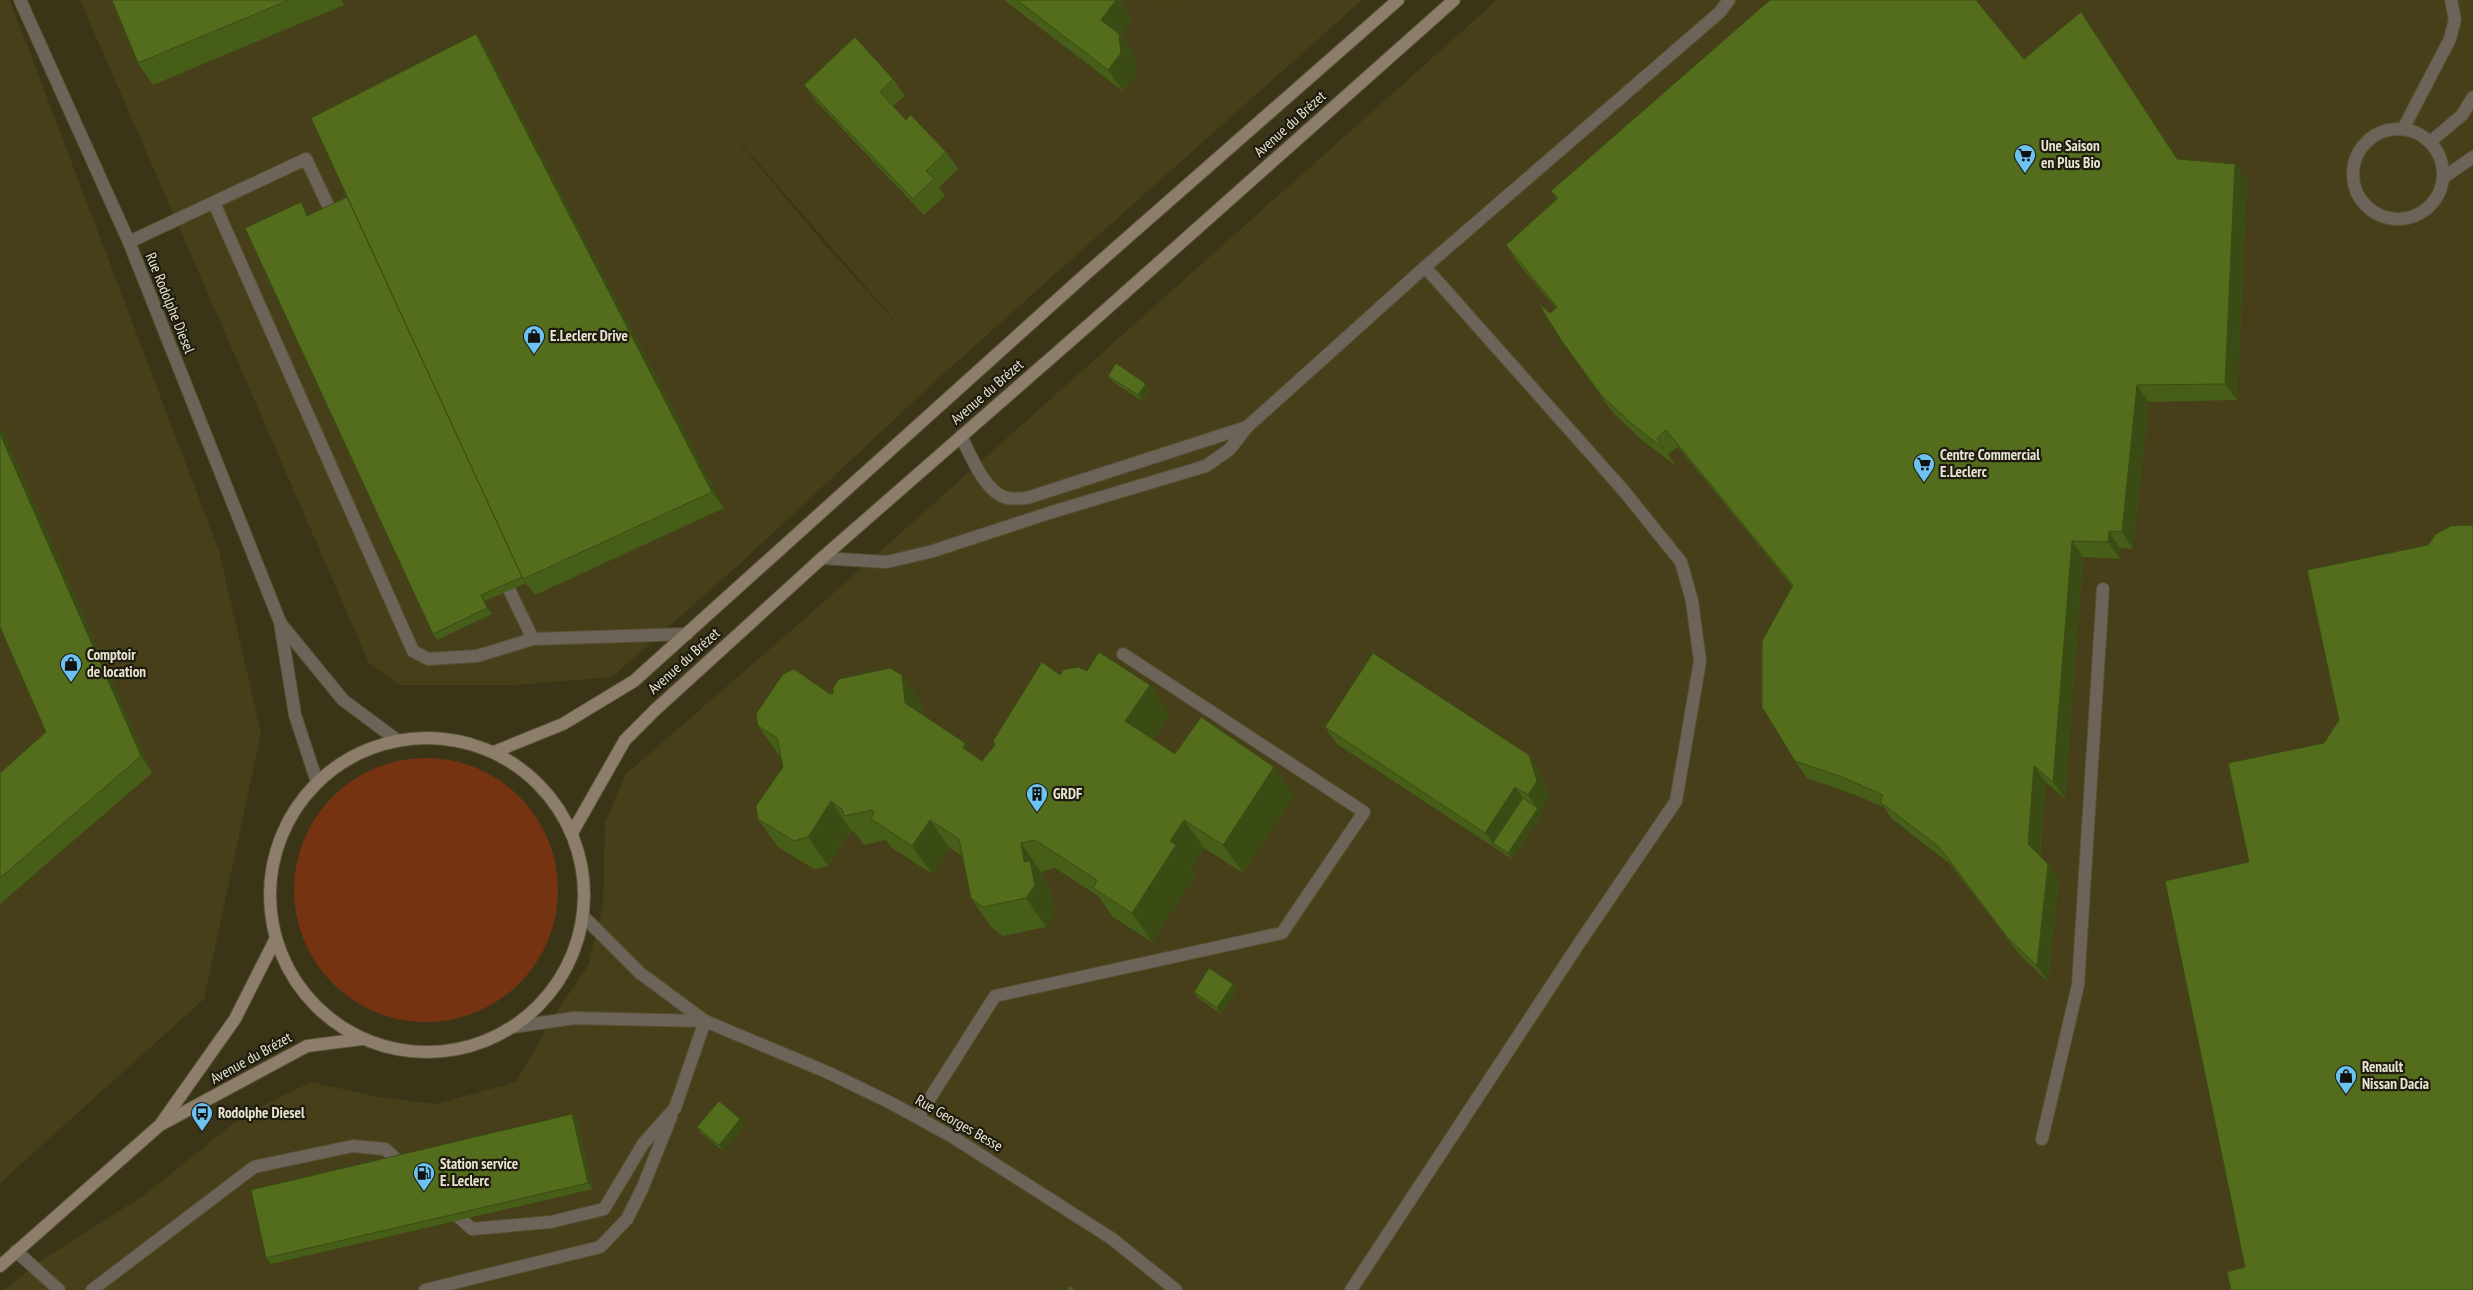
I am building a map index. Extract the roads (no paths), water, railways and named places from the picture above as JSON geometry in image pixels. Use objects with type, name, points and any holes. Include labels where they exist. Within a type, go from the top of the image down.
[{"type":"street","name":"Rue Rodolphe Diesel","points":[[20,0],[129,242],[280,622],[295,715],[317,782]]},
{"type":"street","name":"Avenue du Brézet","points":[[494,752],[563,724],[634,682],[1087,273],[1398,0]]},
{"type":"street","name":"Avenue du Brézet","points":[[572,833],[625,740],[654,710],[822,558],[1100,316],[1454,0]]},
{"type":"street","points":[[822,558],[887,562],[933,551],[1052,512],[1206,466],[1230,449],[1247,428],[1425,267],[1720,12],[1729,0]]},
{"type":"street","points":[[2403,129],[2450,39],[2455,18],[2451,0]]},
{"type":"street","points":[[2430,142],[2462,115],[2473,98]]},
{"type":"street","points":[[2403,129],[2418,133],[2430,142],[2438,152],[2443,165],[2443,178],[2439,193],[2430,205],[2418,214],[2403,218],[2388,218],[2374,212],[2363,202],[2356,189],[2353,174],[2356,159],[2363,146],[2381,132],[2403,129]]},
{"type":"street","points":[[2443,178],[2473,157]]},
{"type":"street","points":[[129,242],[306,160],[340,230]]},
{"type":"street","points":[[214,203],[413,651],[428,660],[477,656],[532,639],[687,634]]},
{"type":"street","points":[[1351,1290],[1578,945],[1676,801],[1700,661],[1692,601],[1681,562],[1618,484],[1425,267]]},
{"type":"street","points":[[961,436],[982,478],[993,489],[1006,498],[1027,498],[1247,428]]},
{"type":"street","points":[[495,559],[532,639]]},
{"type":"street","points":[[2042,1139],[2078,985],[2103,589]]},
{"type":"street","name":"Rue Rodolphe Diesel","points":[[280,622],[342,700],[397,740]]},
{"type":"street","points":[[918,1117],[995,996],[1282,933],[1364,812],[1124,654]]},
{"type":"street","points":[[430,737],[463,741],[494,752],[526,772],[553,800],[572,833],[584,875],[584,916],[573,956],[559,981],[540,1005],[513,1027],[479,1044],[450,1053],[399,1050],[362,1039],[324,1015],[294,981],[276,940],[270,907],[271,872],[280,839],[295,809],[317,782],[341,763],[368,749],[397,740],[430,737]]},
{"type":"street","name":"Rue Georges Besse","points":[[584,916],[640,973],[705,1021],[829,1072],[918,1117],[984,1156],[1111,1238],[1176,1290]]},
{"type":"street","name":"Avenue du Brézet","points":[[0,1266],[160,1124],[235,1019],[276,940]]},
{"type":"street","name":"Rue Georges Besse","points":[[513,1027],[574,1018],[705,1021]]},
{"type":"street","points":[[426,1290],[600,1247],[627,1219],[642,1189],[675,1108],[705,1021]]},
{"type":"street","name":"Avenue du Brézet","points":[[160,1124],[307,1046],[362,1039]]},
{"type":"street","points":[[443,1202],[472,1229],[551,1222],[604,1209],[643,1144],[675,1108]]},
{"type":"street","points":[[92,1290],[254,1167],[353,1146],[385,1149],[414,1176]]},
{"type":"street","points":[[16,1251],[58,1290]]},
{"type":"place","name":"Une Saison en Plus Bio","points":[[2025,174]]},
{"type":"place","name":"E.Leclerc Drive","points":[[534,355]]},
{"type":"place","name":"Centre Commercial E.Leclerc","points":[[1924,483]]},
{"type":"place","name":"Comptoir de location","points":[[71,683]]},
{"type":"place","name":"GRDF","points":[[1037,813]]},
{"type":"place","name":"Renault Nissan Dacia","points":[[2346,1095]]},
{"type":"place","name":"Rodolphe Diesel","points":[[202,1132]]},
{"type":"place","name":"Station service E. Leclerc","points":[[424,1192]]}]
